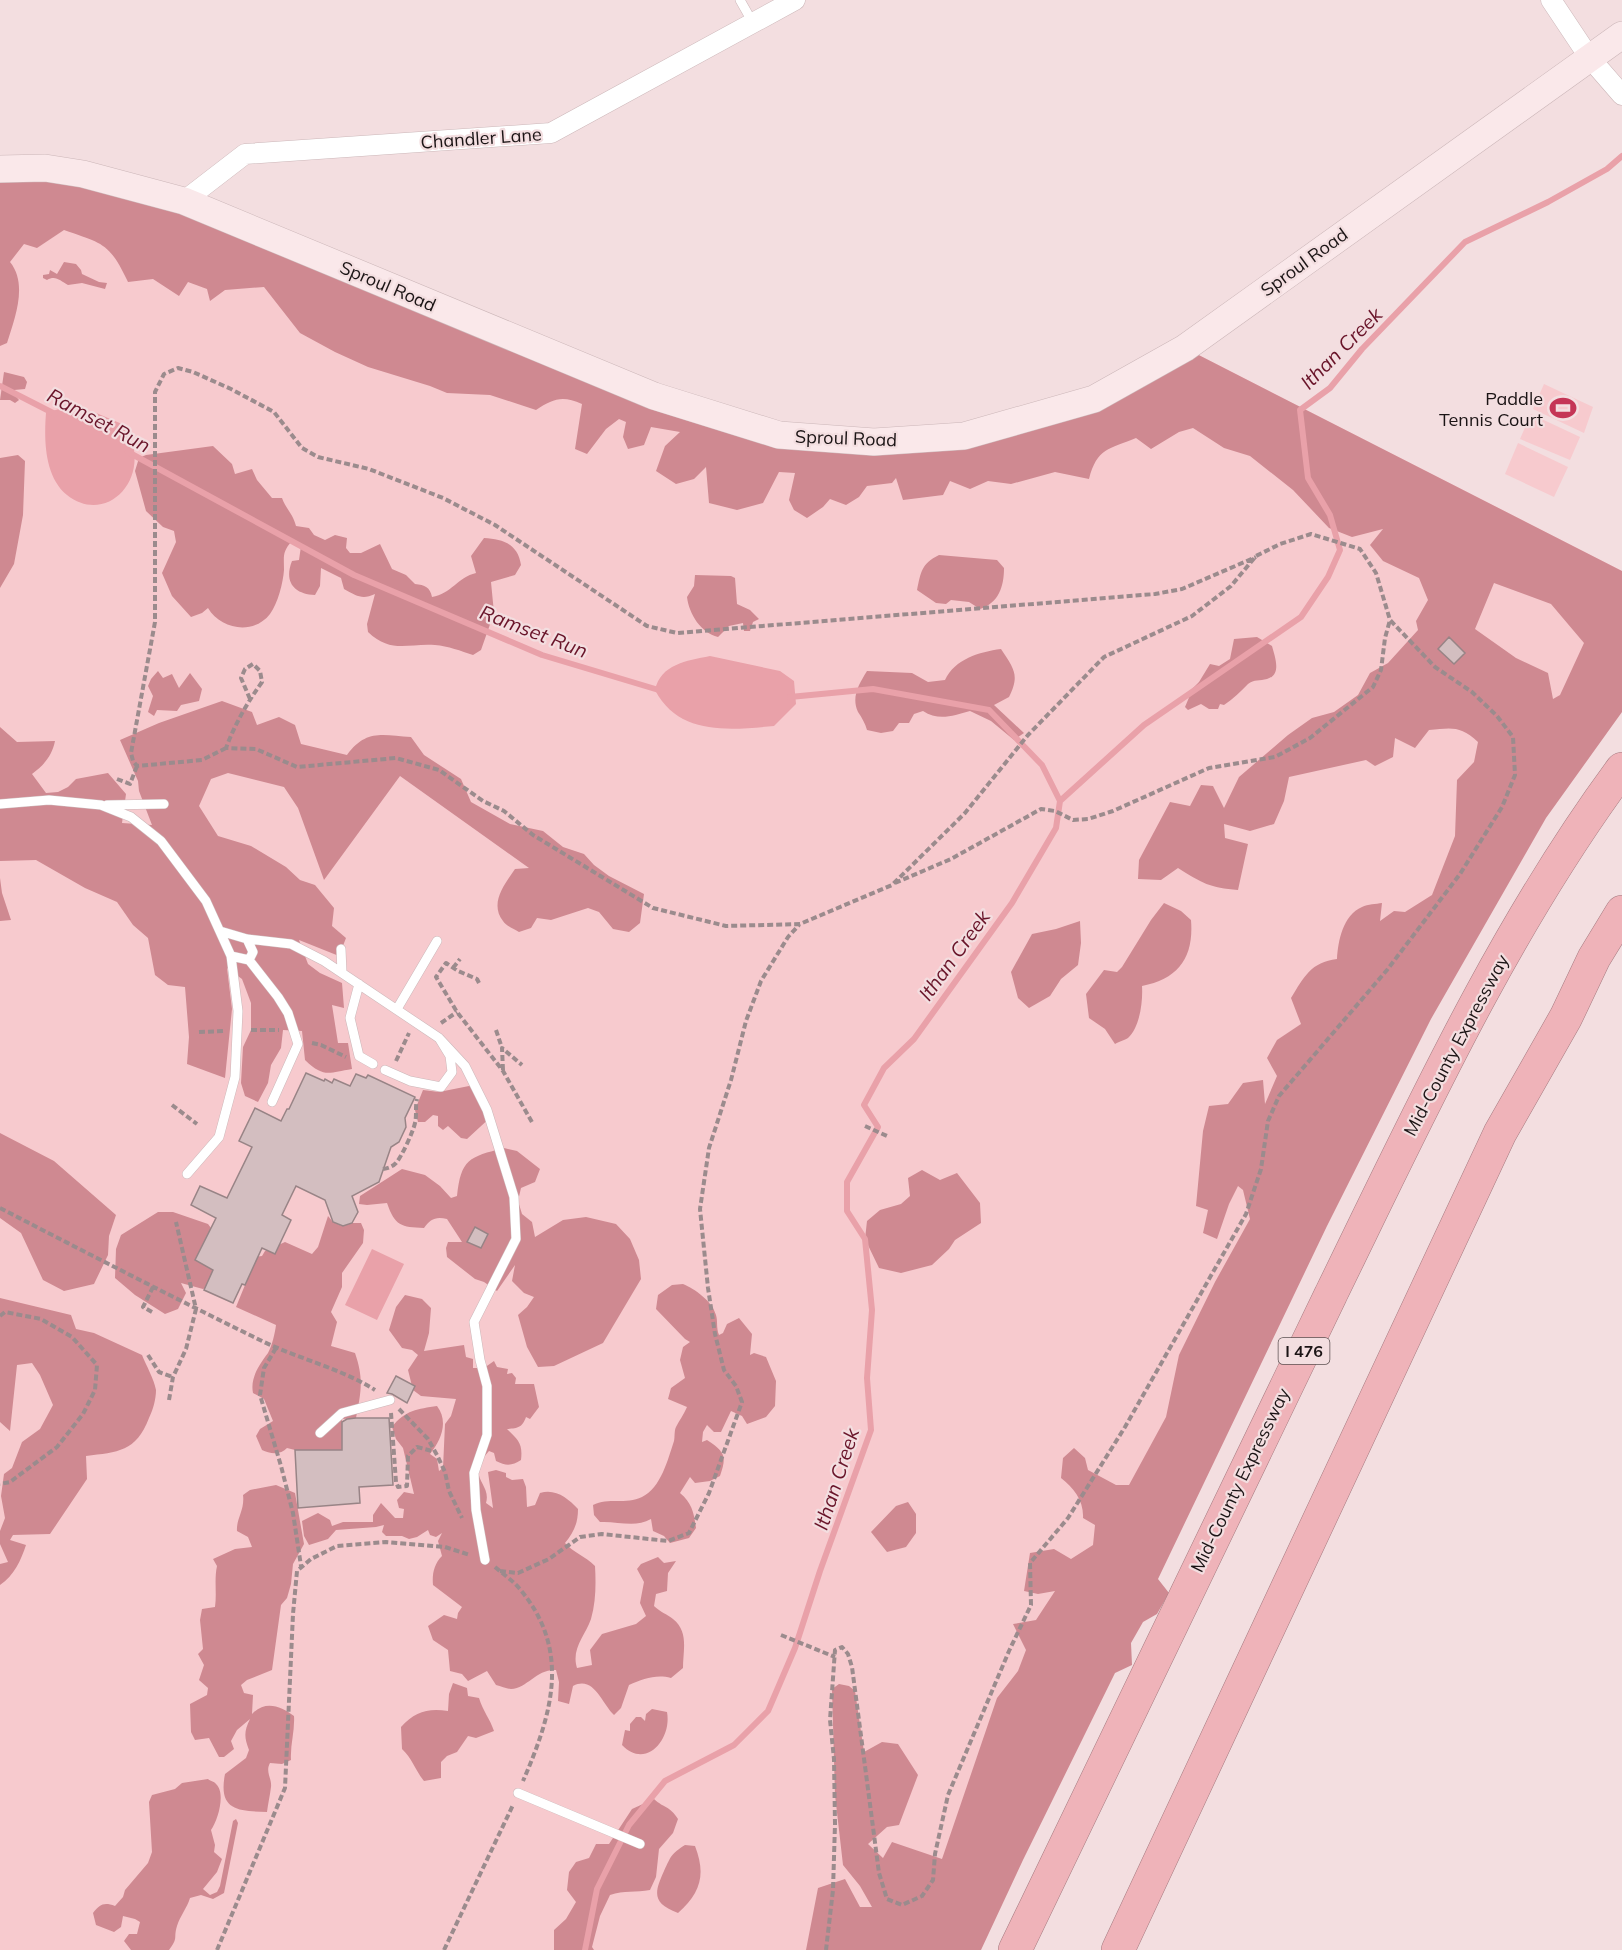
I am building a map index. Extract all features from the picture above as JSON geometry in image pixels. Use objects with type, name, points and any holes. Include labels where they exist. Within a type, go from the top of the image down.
[{"type":"highway","name":"Mid-County Expressway","points":[[1015,1950],[1121,1725],[1426,1100],[1512,940],[1589,813],[1622,769]]},
{"type":"highway","points":[[1118,1950],[1500,1133],[1566,1017],[1594,958],[1622,912]]},
{"type":"main road","name":"Sproul Road","points":[[0,169],[45,168],[83,174],[184,201],[654,396],[779,435],[874,442],[964,436],[1094,399],[1185,348],[1622,34]]},
{"type":"street","name":"Chandler Lane","points":[[184,201],[246,154],[551,133],[795,0]]},
{"type":"street","points":[[1551,0],[1589,57],[1622,95]]},
{"type":"lane","points":[[740,0],[753,23]]},
{"type":"lane","points":[[0,804],[49,800],[101,805],[164,804]]},
{"type":"lane","points":[[101,805],[131,817],[161,841],[206,901],[231,956],[238,1011],[235,1077],[219,1137],[187,1174]]},
{"type":"lane","points":[[220,932],[247,939],[291,944],[324,961],[397,1009],[439,1038],[465,1066],[487,1110],[514,1197],[516,1239],[474,1322],[487,1386],[487,1435],[474,1473],[476,1510],[485,1560]]},
{"type":"lane","points":[[247,939],[254,952],[249,960]]},
{"type":"lane","points":[[397,1009],[437,941]]},
{"type":"lane","points":[[341,949],[342,973]]},
{"type":"lane","points":[[231,956],[249,960],[278,997],[288,1013],[297,1044],[272,1102]]},
{"type":"lane","points":[[359,984],[351,1017],[359,1056],[374,1064]]},
{"type":"lane","points":[[388,1071],[410,1081],[441,1087],[452,1072],[450,1056],[439,1038]]},
{"type":"lane","points":[[320,1433],[342,1413],[390,1400]]},
{"type":"lane","points":[[518,1793],[638,1843]]},
{"type":"path","points":[[137,766],[132,761],[131,753],[155,622],[155,392],[164,374],[178,368],[193,372],[231,389],[274,412],[302,448],[318,457],[369,469],[443,498],[495,525],[647,626],[677,633],[1155,594],[1182,589],[1280,544],[1311,534],[1360,549],[1376,573],[1390,620],[1435,667],[1472,692],[1497,716],[1513,737],[1515,775],[1502,807],[1460,874],[1387,970],[1279,1096],[1268,1121],[1261,1169],[1246,1214],[1125,1427],[1068,1518],[1030,1563],[1031,1605],[948,1795],[935,1854],[933,1880],[922,1896],[902,1905],[887,1899],[879,1873],[852,1667],[848,1654],[842,1647],[836,1650],[830,1720],[836,1824],[833,1890],[826,1950]]},
{"type":"path","points":[[892,885],[965,813],[1016,748],[1104,657],[1192,616],[1232,586],[1256,556]]},
{"type":"path","points":[[137,766],[202,760],[226,748],[256,749],[297,767],[396,759],[439,770],[483,801],[504,811],[533,836],[653,908],[726,926],[800,924],[951,859],[1041,810],[1055,811],[1071,818],[1088,819],[1113,811],[1209,768],[1275,757],[1310,738],[1373,687],[1381,670],[1390,620]]},
{"type":"path","points":[[226,748],[250,699],[262,682],[260,671],[253,664],[245,669],[242,678],[250,699]]},
{"type":"path","points":[[117,779],[130,784],[137,766]]},
{"type":"path","points":[[500,1571],[518,1573],[549,1559],[580,1537],[602,1534],[668,1540],[679,1537],[689,1533],[709,1493],[742,1402],[736,1386],[724,1370],[715,1334],[708,1288],[700,1209],[709,1148],[731,1080],[746,1021],[761,981],[788,937],[800,924]]},
{"type":"path","points":[[453,968],[460,959]]},
{"type":"path","points":[[478,983],[477,979],[446,963],[436,977],[458,1012],[502,1071],[533,1124]]},
{"type":"path","points":[[388,1071],[415,1022]]},
{"type":"path","points":[[200,1032],[213,1033],[229,1030]]},
{"type":"path","points":[[251,1030],[283,1030]]},
{"type":"path","points":[[496,1030],[502,1048],[502,1071]]},
{"type":"path","points":[[306,1041],[321,1045],[349,1059]]},
{"type":"path","points":[[502,1048],[522,1065]]},
{"type":"path","points":[[383,1169],[397,1162],[416,1120],[417,1099]]},
{"type":"path","points":[[172,1105],[197,1124]]},
{"type":"path","points":[[865,1126],[887,1136]]},
{"type":"path","points":[[0,1208],[276,1348],[355,1378],[390,1400],[428,1439],[436,1452],[445,1472],[449,1491],[463,1521]]},
{"type":"path","points":[[169,1400],[173,1377],[186,1349],[196,1309],[176,1222]]},
{"type":"path","points":[[152,1312],[142,1306],[153,1287]]},
{"type":"path","points":[[0,1316],[5,1312],[41,1319],[72,1337],[97,1365],[95,1390],[83,1414],[57,1447],[10,1482],[0,1484]]},
{"type":"path","points":[[276,1348],[264,1368],[260,1395],[288,1494],[302,1567]]},
{"type":"path","points":[[148,1355],[159,1372],[173,1377]]},
{"type":"path","points":[[390,1400],[398,1487],[407,1486],[408,1456],[417,1447],[436,1452]]},
{"type":"path","points":[[217,1950],[285,1788],[297,1571],[311,1559],[338,1545],[386,1542],[445,1547],[485,1560],[519,1587],[540,1619],[552,1658],[551,1702],[533,1758],[444,1950]]},
{"type":"path","points":[[782,1636],[834,1657]]},
{"type":"shaded area","points":[[2,174],[184,201],[654,396],[874,442],[1094,399],[1185,348],[1622,571],[1622,712],[1546,818],[1431,1019],[1327,1226],[1158,1579],[1169,1593],[1157,1614],[1143,1622],[1131,1643],[1132,1665],[1115,1673],[981,1950],[806,1950],[818,1888],[845,1879],[860,1907],[872,1907],[860,1886],[843,1865],[835,1795],[832,1689],[839,1684],[849,1686],[855,1691],[864,1752],[882,1742],[898,1744],[918,1775],[899,1825],[887,1827],[868,1844],[883,1858],[892,1842],[942,1859],[997,1698],[1018,1671],[1026,1650],[1013,1624],[1036,1620],[1055,1591],[1038,1594],[1024,1591],[1030,1553],[1054,1549],[1071,1559],[1093,1545],[1095,1525],[1083,1518],[1082,1506],[1077,1495],[1061,1478],[1063,1458],[1074,1448],[1085,1458],[1088,1470],[1116,1485],[1129,1485],[1166,1417],[1179,1355],[1215,1282],[1250,1219],[1243,1190],[1238,1186],[1217,1239],[1203,1233],[1208,1210],[1196,1206],[1203,1131],[1209,1106],[1228,1104],[1243,1083],[1263,1080],[1265,1104],[1277,1076],[1267,1058],[1277,1040],[1301,1024],[1291,998],[1304,977],[1314,967],[1337,959],[1343,929],[1350,916],[1362,907],[1382,903],[1380,921],[1394,911],[1405,912],[1432,895],[1455,836],[1457,780],[1474,762],[1478,742],[1460,730],[1429,730],[1415,748],[1395,738],[1393,757],[1375,766],[1366,760],[1289,777],[1284,801],[1274,824],[1250,831],[1224,824],[1225,838],[1248,844],[1238,890],[1206,884],[1178,868],[1161,880],[1138,879],[1139,860],[1170,802],[1190,806],[1201,785],[1213,786],[1224,808],[1239,777],[1288,735],[1312,718],[1334,712],[1358,695],[1370,673],[1388,663],[1418,630],[1416,621],[1428,600],[1419,578],[1383,561],[1370,545],[1383,529],[1352,537],[1329,528],[1293,490],[1250,456],[1224,448],[1193,428],[1179,432],[1151,449],[1136,438],[1111,448],[1100,455],[1089,479],[1055,472],[1011,484],[988,481],[970,489],[950,481],[943,495],[903,500],[896,478],[892,483],[867,486],[859,497],[846,505],[830,499],[807,518],[794,510],[789,500],[795,473],[779,472],[763,503],[737,510],[709,503],[706,467],[694,479],[676,484],[656,471],[665,446],[680,432],[651,427],[644,445],[628,449],[623,437],[626,422],[619,419],[606,429],[587,454],[575,449],[582,404],[563,399],[548,403],[536,410],[490,395],[447,393],[368,367],[300,333],[264,287],[225,290],[210,301],[207,289],[188,282],[179,296],[153,279],[128,282],[115,259],[104,246],[64,230],[37,248],[24,244],[10,262],[18,280],[18,301],[7,343],[0,346],[0,176]],"holes":[[[1494,583],[1551,604],[1584,643],[1560,695],[1553,699],[1548,673],[1516,658],[1475,629]]]},
{"type":"shaded area","points":[[0,204],[654,396],[874,442],[1094,399],[1185,348],[1622,571],[1556,758],[970,1950],[0,1950]]},
{"type":"shaded area","points":[[64,262],[76,264],[82,274],[107,283],[105,289],[82,283],[68,285],[55,278],[47,280],[43,278],[43,275],[49,274],[50,270],[57,274]]},
{"type":"shaded area","points":[[4,372],[24,377],[27,382],[25,389],[14,390],[13,393],[19,400],[15,403],[10,400],[0,400]]},
{"type":"shaded area","name":"Paddle Tennis Court","points":[[1544,384],[1593,407],[1584,433],[1533,409]]},
{"type":"shaded area","points":[[1531,414],[1580,437],[1570,460],[1520,439]]},
{"type":"shaded area","points":[[1518,443],[1568,467],[1554,497],[1505,474]]},
{"type":"shaded area","points":[[213,446],[232,464],[235,474],[252,469],[257,480],[272,498],[282,498],[296,526],[309,528],[314,535],[325,540],[335,535],[347,538],[346,548],[350,553],[361,553],[380,544],[392,569],[406,575],[415,584],[427,587],[432,597],[444,593],[464,578],[476,573],[471,556],[484,538],[503,541],[513,547],[521,565],[515,575],[491,582],[494,613],[481,650],[473,655],[440,646],[400,646],[376,639],[368,632],[367,624],[375,594],[363,597],[352,594],[344,589],[341,578],[321,568],[320,586],[315,595],[301,592],[292,585],[289,575],[290,568],[292,561],[299,560],[301,546],[292,541],[284,554],[278,599],[270,614],[263,621],[247,627],[229,625],[221,621],[208,608],[191,617],[172,596],[162,573],[176,542],[174,531],[163,527],[146,511],[135,471],[139,458],[146,455]]},
{"type":"shaded area","points":[[18,455],[25,461],[23,515],[14,564],[0,588],[0,458]]},
{"type":"shaded area","points":[[939,555],[997,560],[1004,568],[1003,581],[992,603],[980,609],[969,602],[951,600],[946,604],[936,603],[917,590],[925,565]]},
{"type":"shaded area","points":[[695,575],[735,578],[737,604],[750,610],[759,619],[753,622],[750,631],[744,631],[743,623],[729,626],[718,637],[701,627],[690,610],[687,597],[694,586]]},
{"type":"shaded area","points":[[1257,637],[1272,646],[1275,655],[1275,674],[1267,679],[1250,682],[1227,703],[1220,704],[1218,709],[1209,709],[1201,704],[1188,710],[1185,707],[1193,688],[1210,664],[1219,666],[1230,659],[1234,639]]},
{"type":"shaded area","points":[[1001,649],[1015,677],[1009,697],[994,705],[1024,733],[1014,740],[991,721],[970,711],[940,717],[923,711],[914,714],[909,723],[899,723],[893,731],[881,733],[867,730],[855,701],[859,686],[867,671],[912,673],[928,682],[945,680],[955,667],[968,658]]},
{"type":"shaded area","points":[[158,671],[163,678],[172,674],[179,688],[190,673],[202,689],[199,701],[181,705],[177,711],[157,710],[154,716],[148,712],[153,696],[148,686]]},
{"type":"shaded area","points":[[222,701],[252,712],[257,725],[279,717],[295,725],[301,744],[347,755],[368,737],[383,735],[411,737],[424,755],[461,779],[471,802],[510,824],[543,831],[563,847],[584,854],[609,876],[644,894],[640,923],[629,932],[613,929],[599,912],[588,908],[551,920],[537,918],[531,928],[519,932],[510,927],[504,923],[499,914],[500,894],[515,869],[529,868],[400,776],[324,880],[298,808],[284,787],[228,773],[211,779],[199,806],[218,836],[251,846],[286,867],[300,880],[315,885],[334,908],[332,926],[346,938],[339,956],[299,940],[308,964],[320,973],[342,983],[344,1008],[332,1005],[338,1043],[348,1043],[352,1069],[332,1073],[317,1070],[305,1060],[302,1031],[283,1030],[281,1048],[271,1065],[268,1083],[258,1102],[245,1096],[241,1083],[243,1047],[251,1030],[251,1003],[242,979],[227,968],[232,1009],[225,1078],[187,1064],[189,1037],[185,987],[168,985],[155,975],[148,938],[133,925],[117,902],[85,888],[36,860],[0,861],[0,727],[17,742],[55,741],[47,760],[32,774],[46,793],[58,792],[68,787],[76,779],[108,773],[126,794],[122,823],[152,825],[139,791],[138,781],[120,740],[159,723]]},
{"type":"shaded area","points":[[0,878],[2,893],[11,920],[0,921]]},
{"type":"shaded area","points":[[1164,903],[1181,911],[1191,920],[1190,945],[1187,955],[1175,972],[1155,983],[1142,986],[1138,1021],[1128,1038],[1115,1044],[1105,1029],[1089,1018],[1086,994],[1104,970],[1117,972],[1122,967]]},
{"type":"shaded area","points":[[1080,921],[1081,943],[1078,965],[1061,979],[1050,996],[1029,1008],[1018,998],[1011,972],[1032,934]]},
{"type":"shaded area","points":[[469,1086],[480,1089],[480,1103],[493,1115],[467,1139],[461,1138],[448,1126],[443,1130],[438,1126],[438,1116],[433,1115],[425,1122],[418,1122],[415,1110],[423,1090],[439,1092]]},
{"type":"shaded area","points":[[0,1133],[54,1161],[116,1215],[109,1236],[108,1255],[94,1284],[64,1291],[43,1280],[21,1233],[0,1218]]},
{"type":"shaded area","points":[[504,1148],[517,1151],[540,1169],[535,1182],[521,1188],[518,1201],[522,1214],[532,1222],[535,1237],[563,1220],[586,1217],[616,1224],[630,1239],[639,1260],[641,1279],[603,1343],[554,1366],[538,1367],[527,1347],[518,1315],[534,1297],[524,1293],[512,1281],[515,1265],[497,1291],[475,1279],[447,1257],[448,1242],[462,1242],[447,1219],[434,1219],[424,1228],[404,1226],[396,1221],[387,1203],[359,1204],[360,1196],[402,1169],[425,1175],[451,1198],[457,1196],[464,1167],[475,1157]]},
{"type":"shaded area","points":[[922,1170],[940,1180],[957,1173],[980,1203],[981,1223],[955,1240],[932,1265],[901,1273],[879,1268],[865,1239],[867,1221],[880,1210],[901,1204],[910,1196],[908,1178]]},
{"type":"shaded area","points":[[158,1212],[173,1212],[208,1224],[222,1243],[218,1284],[203,1289],[181,1283],[186,1293],[178,1309],[165,1314],[135,1295],[115,1278],[116,1249],[121,1235]]},
{"type":"shaded area","points":[[328,1216],[333,1222],[342,1226],[361,1223],[364,1230],[363,1243],[342,1273],[342,1287],[331,1312],[337,1322],[331,1346],[355,1353],[360,1370],[361,1386],[356,1418],[342,1419],[342,1450],[287,1448],[279,1453],[268,1452],[262,1450],[256,1436],[260,1429],[273,1421],[264,1399],[253,1393],[252,1387],[256,1372],[271,1347],[276,1325],[236,1307],[245,1285],[246,1272],[254,1257],[262,1256],[265,1251],[285,1242],[312,1254],[318,1247]]},
{"type":"shaded area","points":[[683,1284],[698,1292],[711,1305],[716,1315],[719,1335],[723,1333],[727,1324],[739,1318],[752,1334],[750,1355],[754,1353],[766,1357],[776,1381],[775,1406],[766,1417],[747,1424],[742,1416],[731,1411],[721,1432],[714,1432],[707,1425],[703,1432],[702,1442],[707,1440],[721,1451],[724,1459],[720,1476],[710,1481],[695,1483],[690,1477],[680,1493],[692,1509],[696,1528],[689,1538],[670,1543],[664,1536],[653,1531],[651,1519],[633,1524],[600,1522],[594,1515],[593,1505],[642,1497],[654,1487],[666,1464],[674,1441],[675,1429],[687,1407],[668,1399],[671,1388],[685,1378],[680,1360],[683,1347],[690,1342],[656,1309],[658,1295],[672,1285]]},
{"type":"shaded area","points":[[405,1295],[422,1299],[431,1308],[429,1333],[424,1351],[464,1345],[466,1357],[473,1359],[473,1368],[484,1368],[494,1361],[497,1367],[508,1369],[507,1374],[512,1373],[516,1378],[515,1384],[534,1384],[539,1407],[530,1419],[526,1417],[519,1427],[507,1429],[519,1442],[521,1460],[509,1465],[503,1464],[496,1461],[494,1453],[489,1451],[482,1460],[479,1474],[487,1496],[486,1503],[493,1508],[488,1472],[496,1470],[506,1473],[506,1477],[512,1480],[523,1479],[526,1487],[527,1507],[535,1505],[540,1493],[551,1492],[566,1498],[578,1509],[575,1527],[565,1543],[595,1566],[595,1586],[591,1619],[577,1649],[577,1668],[592,1665],[590,1650],[602,1634],[636,1624],[646,1616],[640,1603],[644,1582],[637,1569],[641,1564],[658,1557],[664,1563],[676,1561],[668,1573],[667,1591],[656,1594],[654,1606],[673,1619],[681,1630],[684,1642],[683,1668],[671,1678],[655,1677],[629,1685],[621,1708],[614,1715],[597,1692],[587,1684],[573,1686],[569,1704],[558,1701],[559,1682],[556,1670],[543,1672],[517,1688],[511,1689],[496,1685],[487,1671],[468,1681],[462,1674],[450,1671],[448,1650],[433,1640],[428,1626],[444,1615],[457,1619],[462,1607],[433,1585],[434,1569],[442,1556],[438,1541],[442,1533],[436,1537],[430,1535],[428,1530],[409,1539],[402,1536],[386,1536],[382,1532],[384,1525],[336,1530],[328,1539],[309,1545],[304,1536],[302,1521],[318,1513],[330,1520],[332,1526],[343,1522],[373,1522],[373,1515],[381,1503],[395,1518],[403,1518],[404,1509],[399,1508],[397,1500],[404,1492],[414,1494],[403,1448],[396,1439],[392,1427],[407,1414],[418,1409],[437,1406],[441,1412],[442,1431],[430,1454],[437,1459],[439,1471],[443,1468],[445,1424],[451,1416],[456,1399],[421,1396],[413,1390],[408,1370],[418,1355],[412,1350],[402,1348],[389,1330],[396,1307]]},
{"type":"shaded area","points":[[0,1298],[71,1315],[76,1329],[94,1333],[142,1355],[156,1390],[155,1401],[144,1429],[132,1444],[117,1451],[86,1456],[87,1479],[50,1534],[13,1535],[10,1540],[26,1545],[16,1567],[0,1585],[0,1564],[8,1562],[0,1544],[0,1531],[5,1518],[1,1496],[4,1474],[12,1468],[22,1442],[40,1429],[53,1405],[32,1363],[17,1365],[10,1431],[0,1422]]},
{"type":"shaded area","points":[[276,1485],[295,1493],[304,1544],[293,1564],[287,1598],[281,1605],[272,1670],[247,1680],[241,1685],[244,1693],[253,1695],[252,1714],[262,1707],[278,1707],[294,1716],[294,1727],[291,1760],[282,1764],[270,1763],[268,1769],[271,1787],[267,1812],[256,1812],[232,1806],[224,1795],[225,1774],[246,1758],[249,1750],[246,1731],[250,1719],[237,1730],[231,1741],[234,1749],[224,1757],[219,1757],[209,1738],[195,1740],[191,1732],[190,1704],[207,1695],[208,1688],[199,1680],[204,1665],[198,1654],[203,1649],[200,1620],[202,1609],[215,1607],[217,1566],[213,1559],[235,1549],[252,1547],[248,1537],[237,1531],[243,1495],[250,1490]]},
{"type":"shaded area","points":[[908,1502],[916,1514],[916,1533],[906,1547],[887,1552],[871,1532],[896,1506]]},
{"type":"shaded area","points":[[453,1683],[467,1688],[468,1696],[479,1698],[494,1731],[476,1738],[468,1736],[457,1752],[447,1756],[441,1762],[441,1778],[424,1781],[402,1749],[401,1727],[422,1712],[448,1711],[449,1694]]},
{"type":"shaded area","points":[[652,1709],[667,1712],[665,1732],[661,1741],[648,1753],[631,1752],[622,1745],[625,1730],[630,1731],[630,1724],[636,1717],[641,1717],[645,1721],[646,1714]]},
{"type":"shaded area","points":[[208,1779],[219,1788],[221,1800],[211,1830],[215,1845],[214,1852],[222,1859],[217,1872],[203,1889],[210,1895],[217,1892],[220,1886],[233,1821],[236,1819],[238,1823],[224,1893],[213,1899],[201,1895],[190,1898],[178,1922],[174,1943],[169,1950],[131,1950],[124,1941],[129,1934],[137,1934],[140,1922],[123,1916],[121,1927],[114,1932],[96,1925],[93,1913],[102,1905],[115,1906],[123,1897],[125,1890],[148,1863],[152,1852],[149,1802],[152,1795],[175,1789],[182,1783]]},
{"type":"shaded area","points":[[654,1799],[669,1809],[678,1819],[673,1833],[659,1849],[656,1877],[650,1890],[610,1895],[600,1916],[592,1947],[594,1950],[554,1950],[554,1930],[566,1919],[576,1902],[567,1890],[569,1872],[576,1862],[589,1858],[596,1844],[609,1844],[632,1809]]},
{"type":"shaded area","points":[[685,1845],[695,1846],[701,1874],[692,1898],[678,1913],[663,1905],[657,1891],[670,1859]]},
{"type":"water","points":[[59,409],[94,412],[122,424],[134,450],[134,465],[131,478],[115,498],[93,505],[80,502],[67,495],[59,487],[47,457],[45,434],[46,413]]},
{"type":"water","points":[[710,656],[780,671],[794,681],[796,704],[774,726],[740,729],[707,727],[678,716],[665,705],[655,690],[658,681],[663,674],[676,665]]},
{"type":"water","points":[[372,1249],[404,1264],[377,1320],[345,1305]]},
{"type":"building","points":[[1449,637],[1465,653],[1454,664],[1438,649]]},
{"type":"building","points":[[306,1073],[324,1081],[325,1079],[332,1083],[334,1079],[350,1086],[356,1074],[366,1078],[368,1075],[415,1097],[405,1118],[406,1127],[399,1142],[391,1147],[379,1182],[352,1196],[358,1212],[352,1223],[343,1226],[333,1222],[325,1200],[296,1186],[282,1215],[291,1220],[275,1254],[262,1248],[245,1285],[242,1284],[233,1303],[204,1290],[213,1270],[195,1260],[216,1218],[191,1205],[200,1186],[227,1198],[252,1147],[239,1141],[255,1108],[281,1121]]},
{"type":"building","points":[[475,1227],[488,1234],[481,1248],[467,1242]]},
{"type":"building","points":[[396,1376],[415,1386],[407,1403],[387,1393]]},
{"type":"building","points":[[356,1418],[389,1418],[393,1485],[359,1487],[360,1503],[298,1508],[295,1450],[342,1450],[342,1422]]},
{"type":"waterway","name":"Ithan Creek","points":[[585,1950],[597,1889],[629,1825],[665,1781],[734,1745],[768,1711],[795,1648],[871,1430],[867,1378],[872,1310],[865,1239],[847,1211],[847,1182],[878,1127],[864,1105],[884,1068],[914,1039],[1012,903],[1056,828],[1060,801],[1144,725],[1301,617],[1328,577],[1340,550],[1330,515],[1308,478],[1300,410],[1330,388],[1362,349],[1465,242],[1548,202],[1607,169],[1622,156]]},
{"type":"waterway","name":"Ramset Run","points":[[0,386],[55,414]]},
{"type":"waterway","name":"Ramset Run","points":[[128,452],[354,575],[542,655],[662,691]]},
{"type":"waterway","name":"Ramset Run","points":[[790,697],[873,689],[989,710],[1042,765],[1060,801]]},
{"type":"place","name":"Paddle Tennis Court","points":[[1563,408]]}]
